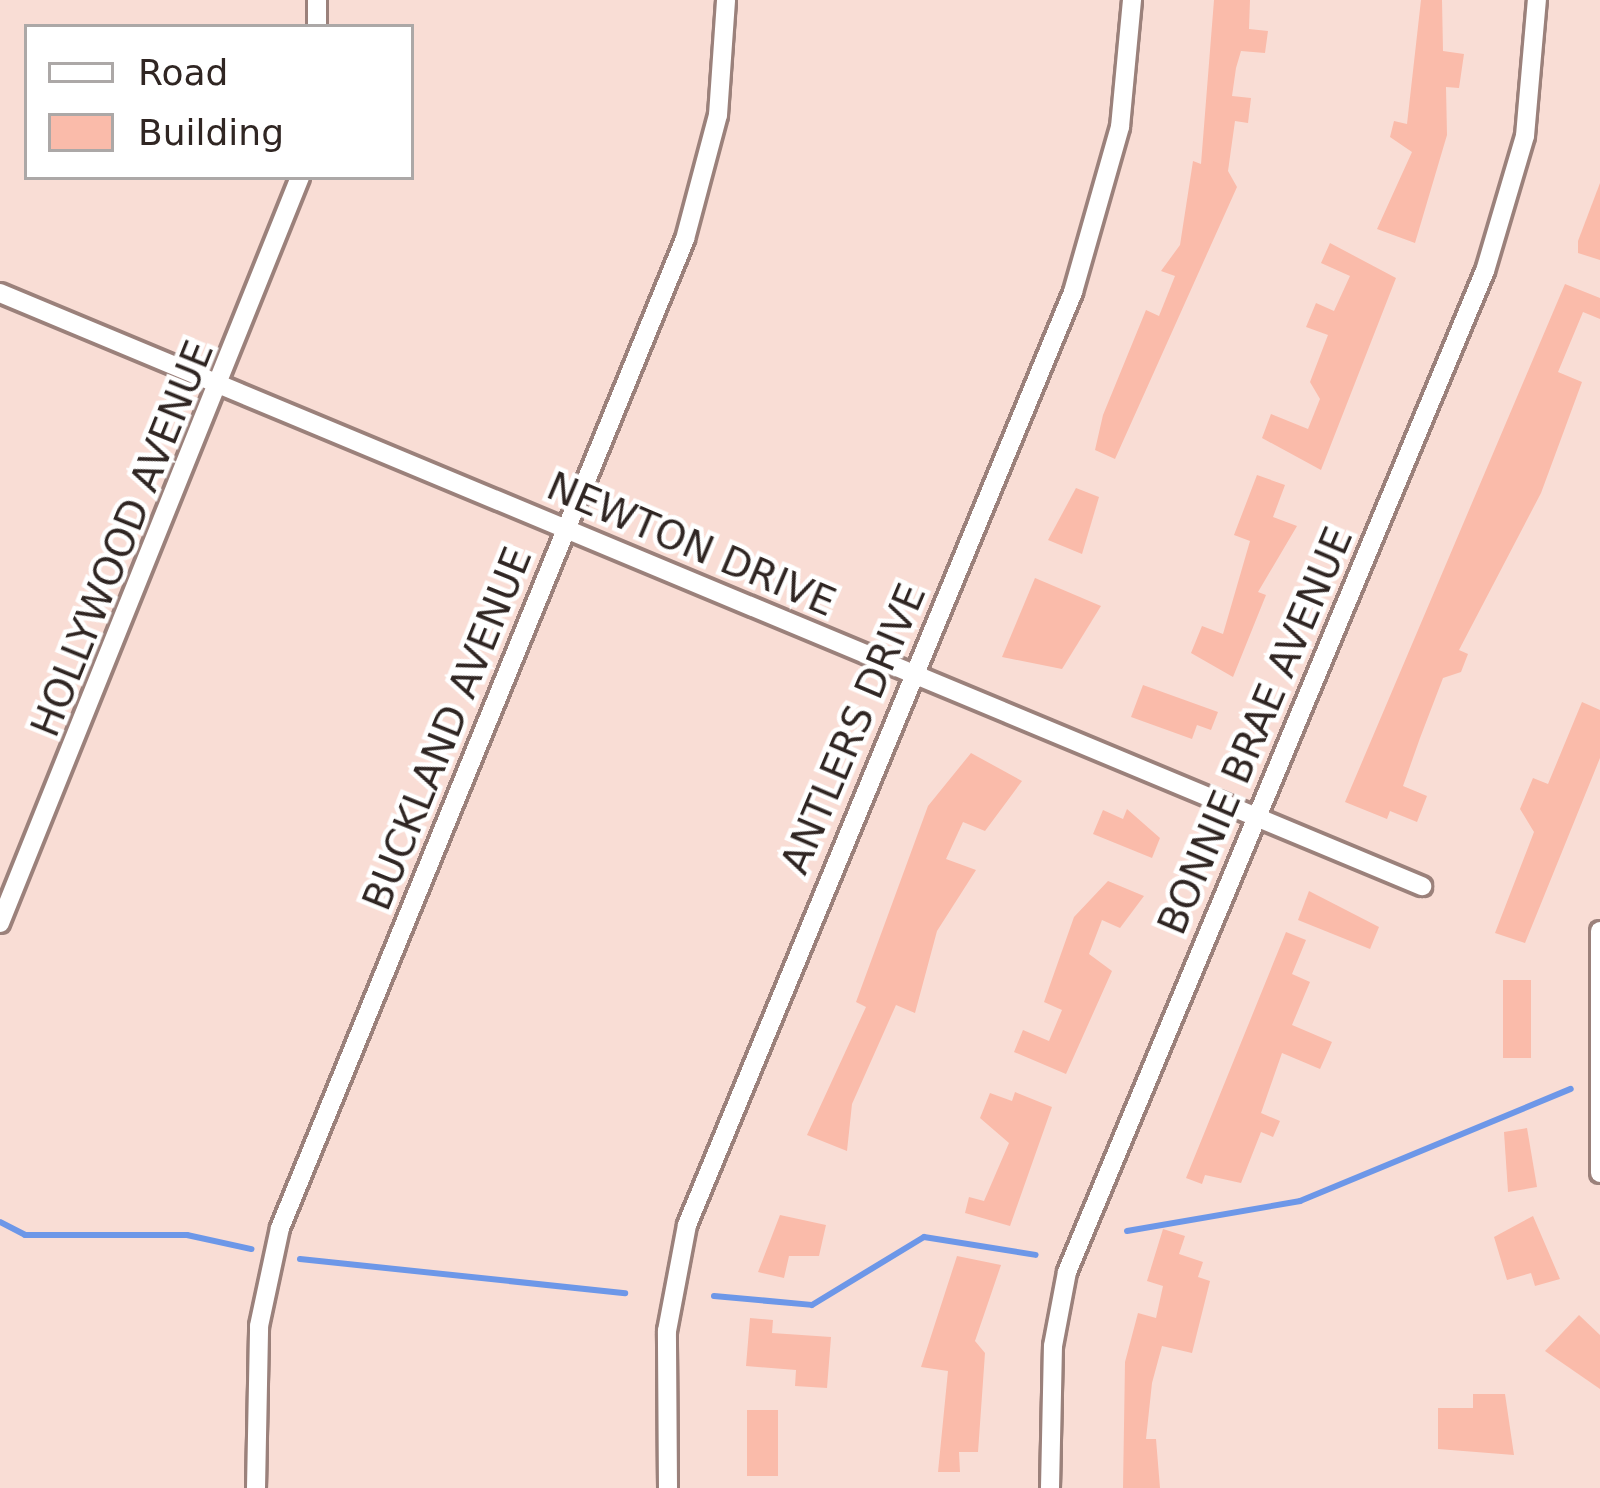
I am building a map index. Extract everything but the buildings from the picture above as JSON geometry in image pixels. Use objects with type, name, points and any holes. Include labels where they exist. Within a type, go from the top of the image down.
[{"type":"street","name":"BUCKLAND AVENUE","points":[[256,1488],[259,1326],[280,1228],[685,239],[718,115],[726,0]]},
{"type":"street","name":"ANTLERS DRIVE","points":[[668,1488],[667,1331],[688,1225],[1086,253],[1123,111],[1132,0]]},
{"type":"street","name":"BONNIE BRAE AVENUE","points":[[1050,1488],[1050,1378],[1067,1272],[1496,241],[1525,136],[1538,0]]},
{"type":"street","name":"HOLLYWOOD AVENUE","points":[[0,923],[222,385],[299,180]]},
{"type":"street","name":"NEWTON DRIVE","points":[[0,293],[1422,886]]},
{"type":"street","points":[[1600,931],[1600,1173]]},
{"type":"waterway","points":[[1127,1231],[1300,1201],[1571,1089]]},
{"type":"waterway","points":[[0,1222],[25,1235],[187,1235],[251,1249]]},
{"type":"waterway","points":[[714,1296],[812,1305],[924,1237],[1036,1255]]},
{"type":"waterway","points":[[300,1259],[625,1293]]}]
